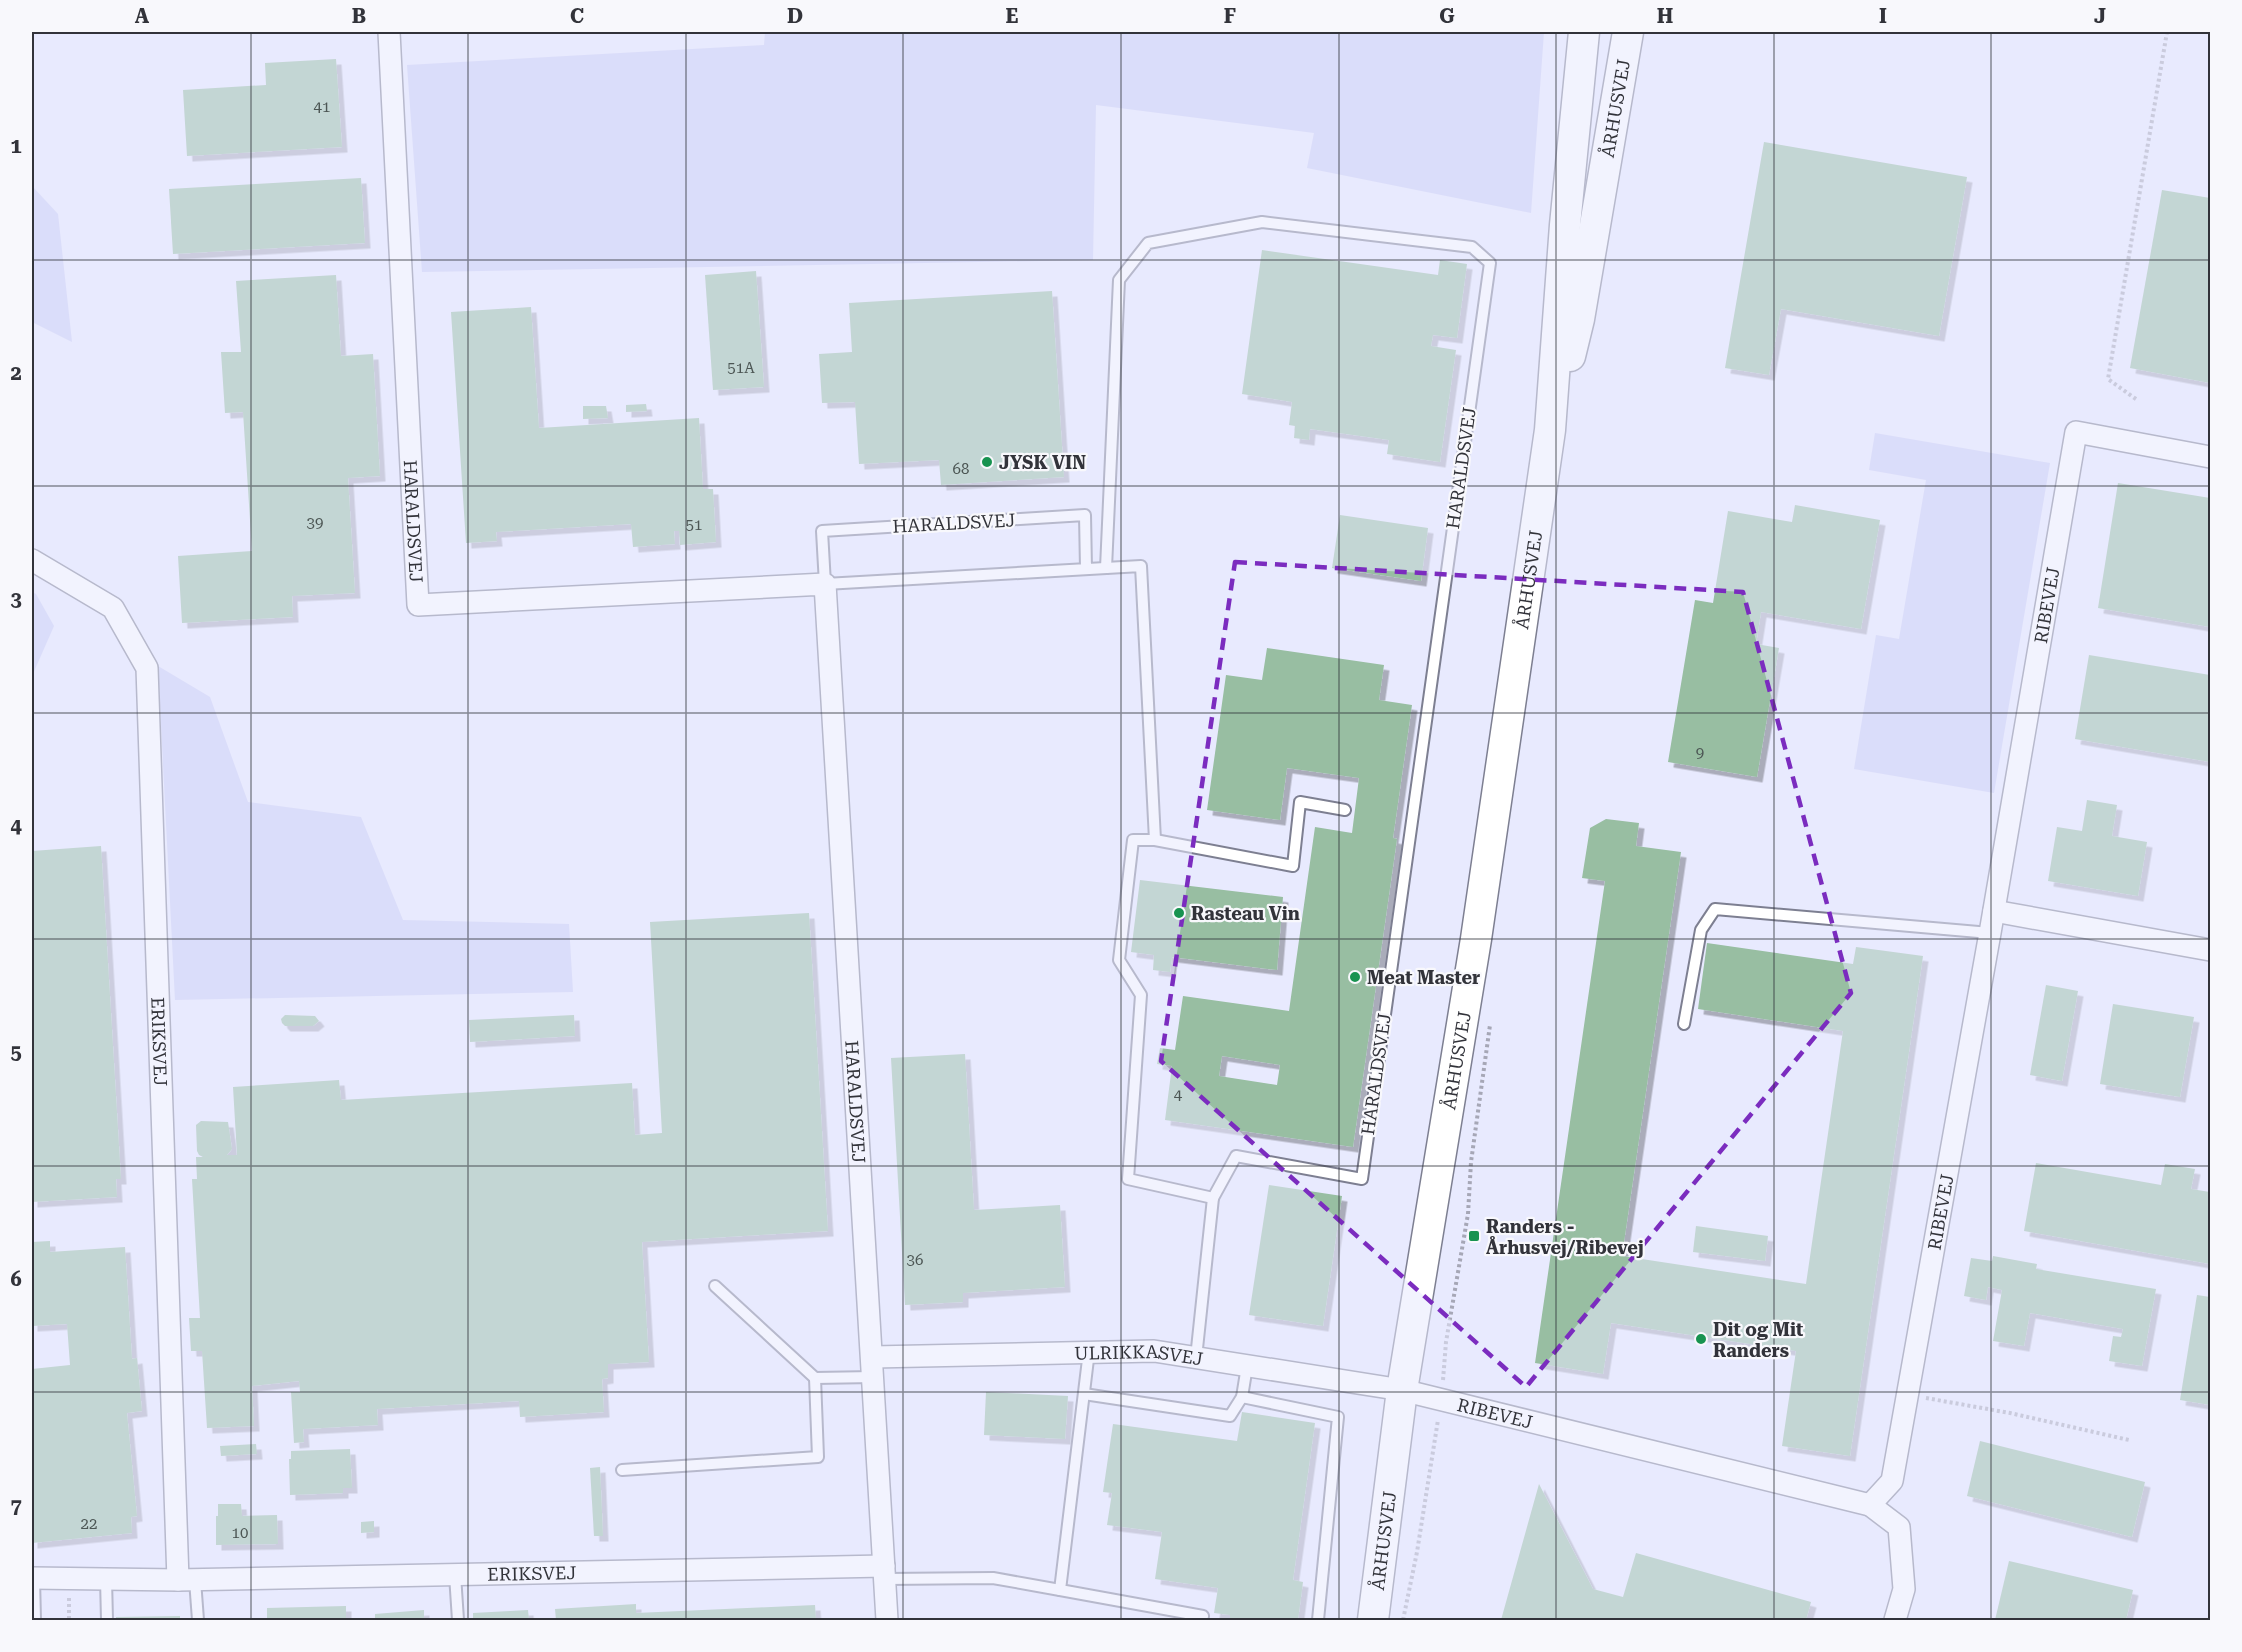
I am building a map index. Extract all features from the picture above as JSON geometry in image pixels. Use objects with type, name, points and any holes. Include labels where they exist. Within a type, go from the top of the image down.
[{"type":"main road","name":"ÅRHUSVEJ","points":[[1373,1620],[1402,1390],[1476,939],[1550,430],[1565,225],[1584,32]]},
{"type":"main road","points":[[1599,205],[1609,32]]},
{"type":"main road","name":"ÅRHUSVEJ","points":[[1550,430],[1579,319],[1628,32]]},
{"type":"street","name":"HARALDSVEJ","points":[[389,32],[418,605],[825,584],[874,1367],[887,1620]]},
{"type":"street","name":"RIBEVEJ","points":[[1870,1505],[1892,1481],[1994,911],[2076,432],[2211,457]]},
{"type":"street","name":"ERIKSVEJ","points":[[32,560],[113,608],[147,668],[187,1580]]},
{"type":"street","points":[[1994,911],[2211,950]]},
{"type":"street","name":"ULRIKKASVEJ","points":[[874,1367],[1089,1351],[1154,1351],[1402,1390]]},
{"type":"street","name":"RIBEVEJ","points":[[1402,1390],[1870,1505],[1899,1527],[1904,1589],[1896,1620]]},
{"type":"street","name":"ERIKSVEJ","points":[[33,1578],[187,1580],[455,1575],[884,1572]]},
{"type":"lane","name":"HARALDSVEJ","points":[[1106,568],[1119,280],[1149,243],[1262,222],[1472,247],[1490,263],[1362,1179],[1236,1156],[1213,1198],[1196,1358]]},
{"type":"lane","name":"HARALDSVEJ","points":[[1086,569],[1085,515],[822,531],[825,584],[1140,566],[1155,840]]},
{"type":"lane","points":[[1213,1198],[1128,1179],[1141,995],[1119,960],[1133,840],[1155,840],[1293,866],[1300,802],[1345,810]]},
{"type":"lane","points":[[1684,1024],[1701,930],[1715,909],[1990,933]]},
{"type":"lane","points":[[622,1470],[818,1457],[815,1378],[716,1286]]},
{"type":"lane","points":[[1060,1590],[1089,1351]]},
{"type":"lane","points":[[1084,1394],[1230,1416],[1242,1396],[1247,1366]]},
{"type":"lane","points":[[815,1378],[874,1367]]},
{"type":"lane","points":[[1242,1396],[1338,1416],[1318,1620]]},
{"type":"lane","points":[[884,1572],[993,1578],[1203,1616],[1202,1620]]},
{"type":"lane","points":[[455,1575],[458,1620]]},
{"type":"lane","points":[[33,1578],[35,1620]]},
{"type":"lane","points":[[106,1579],[107,1620]]},
{"type":"lane","points":[[187,1580],[198,1620]]},
{"type":"path","points":[[2136,399],[2108,379],[2167,32]]},
{"type":"path","points":[[1403,1620],[1418,1552],[1441,1401],[1446,1342],[1468,1214],[1472,1162],[1492,1014]]},
{"type":"path","points":[[1908,1395],[2010,1413],[2129,1440]]},
{"type":"highlighted area","points":[[1235,562],[1743,592],[1851,993],[1526,1387],[1161,1061]]},
{"type":"shaded area","points":[[765,32],[1544,32],[1531,213],[1307,168],[1314,133],[1096,105],[1093,260],[422,272],[407,65],[764,45]]},
{"type":"shaded area","points":[[32,186],[58,214],[72,342],[32,322]]},
{"type":"shaded area","points":[[1875,433],[2050,463],[1994,793],[1854,769],[1876,635],[1899,639],[1926,480],[1869,470]]},
{"type":"shaded area","points":[[32,592],[36,594],[54,626],[32,676]]},
{"type":"shaded area","points":[[158,666],[210,697],[248,802],[361,817],[403,920],[569,924],[573,992],[175,1000]]},
{"type":"building","points":[[336,59],[342,147],[187,156],[183,90],[266,85],[265,63]]},
{"type":"building","points":[[1764,142],[1967,177],[1939,336],[1781,309],[1769,375],[1725,368]]},
{"type":"building","points":[[361,178],[365,243],[173,254],[169,189]]},
{"type":"building","points":[[2162,190],[2210,198],[2210,383],[2130,368]]},
{"type":"building","points":[[1262,250],[1438,275],[1440,260],[1467,264],[1457,338],[1433,335],[1431,346],[1456,350],[1440,462],[1387,454],[1389,440],[1310,429],[1309,440],[1294,438],[1295,426],[1289,425],[1292,402],[1242,394]]},
{"type":"building","points":[[756,271],[764,387],[713,390],[705,275]]},
{"type":"building","points":[[336,275],[341,356],[373,354],[380,476],[348,478],[355,593],[292,596],[293,617],[182,623],[178,556],[252,551],[243,412],[225,413],[221,352],[241,352],[236,281]]},
{"type":"building","points":[[1052,291],[1064,477],[941,485],[939,460],[859,464],[855,402],[822,403],[819,354],[852,352],[849,303]]},
{"type":"building","points":[[531,307],[539,428],[699,418],[703,489],[713,489],[716,542],[680,545],[679,531],[674,531],[675,544],[633,547],[631,524],[496,532],[497,541],[466,543],[451,312]]},
{"type":"building","points":[[646,404],[647,411],[626,412],[626,405]]},
{"type":"building","points":[[583,406],[606,406],[608,418],[583,419]]},
{"type":"building","points":[[2118,483],[2210,498],[2210,627],[2098,608]]},
{"type":"building","points":[[1795,505],[1880,520],[1861,629],[1761,612],[1756,644],[1779,648],[1757,777],[1668,762],[1695,600],[1713,603],[1728,511],[1792,522]]},
{"type":"building","points":[[1340,515],[1428,528],[1421,581],[1332,568]]},
{"type":"building","points":[[1267,648],[1384,665],[1379,700],[1412,705],[1393,838],[1397,839],[1353,1147],[1165,1120],[1172,1066],[1157,1064],[1160,1048],[1175,1050],[1183,996],[1289,1011],[1315,827],[1352,833],[1359,778],[1287,768],[1280,820],[1207,810],[1226,675],[1262,680]],"holes":[[[1222,1056],[1280,1065],[1277,1085],[1219,1076]]]},
{"type":"building","points":[[2089,655],[2210,675],[2210,762],[2075,739]]},
{"type":"building","points":[[2087,800],[2117,805],[2112,836],[2147,842],[2138,896],[2048,881],[2057,827],[2082,831]]},
{"type":"building","points":[[1606,819],[1639,823],[1636,846],[1681,852],[1622,1256],[1806,1284],[1843,1031],[1698,1009],[1707,943],[1853,964],[1856,947],[1923,956],[1850,1456],[1782,1446],[1796,1351],[1611,1323],[1603,1374],[1535,1363],[1605,881],[1582,878],[1590,828]]},
{"type":"building","points":[[101,846],[121,1179],[116,1179],[117,1197],[32,1202],[32,851]]},
{"type":"building","points":[[1140,880],[1283,897],[1277,970],[1172,957],[1170,972],[1153,970],[1154,955],[1131,952]]},
{"type":"building","points":[[809,913],[828,1231],[642,1242],[649,1362],[608,1364],[608,1378],[602,1379],[604,1412],[520,1417],[519,1401],[377,1409],[378,1425],[303,1429],[304,1442],[294,1443],[291,1392],[300,1392],[299,1381],[252,1386],[254,1426],[207,1428],[202,1351],[191,1351],[189,1318],[200,1318],[192,1179],[197,1179],[196,1157],[203,1157],[197,1151],[196,1125],[201,1121],[228,1122],[232,1149],[227,1155],[237,1155],[233,1087],[339,1080],[341,1100],[632,1083],[635,1135],[662,1133],[650,922]]},
{"type":"building","points":[[2046,985],[2078,991],[2062,1081],[2030,1075]]},
{"type":"building","points":[[2113,1004],[2194,1017],[2180,1097],[2100,1084]]},
{"type":"building","points":[[285,1015],[315,1016],[319,1021],[313,1026],[285,1026],[281,1019]]},
{"type":"building","points":[[574,1015],[575,1036],[470,1042],[469,1020]]},
{"type":"building","points":[[965,1054],[974,1210],[1060,1205],[1065,1287],[963,1293],[963,1302],[905,1305],[891,1058]]},
{"type":"building","points":[[2036,1163],[2161,1185],[2165,1164],[2195,1169],[2191,1189],[2210,1192],[2210,1264],[2024,1231]]},
{"type":"building","points":[[1269,1185],[1342,1196],[1323,1326],[1249,1315]]},
{"type":"building","points":[[1696,1226],[1768,1236],[1765,1261],[1693,1252]]},
{"type":"building","points":[[50,1241],[50,1252],[125,1247],[132,1359],[137,1358],[142,1411],[127,1413],[137,1516],[131,1517],[132,1533],[32,1543],[32,1369],[70,1365],[67,1324],[32,1326],[32,1242]]},
{"type":"building","points":[[1993,1256],[2037,1264],[2036,1269],[2156,1289],[2142,1366],[2109,1361],[2113,1336],[2121,1337],[2123,1329],[2030,1313],[2024,1346],[1993,1341],[2002,1290],[1988,1287],[1986,1300],[1964,1296],[1971,1258],[1992,1261]]},
{"type":"building","points":[[2197,1295],[2210,1297],[2210,1405],[2180,1400]]},
{"type":"building","points":[[986,1392],[1068,1396],[1065,1439],[984,1435]]},
{"type":"building","points":[[1242,1412],[1315,1423],[1293,1580],[1303,1582],[1298,1620],[1230,1620],[1230,1615],[1214,1613],[1218,1588],[1155,1579],[1162,1532],[1107,1525],[1112,1493],[1103,1492],[1113,1424],[1237,1441]]},
{"type":"building","points":[[1980,1441],[2145,1482],[2132,1537],[1967,1496]]},
{"type":"building","points":[[256,1444],[257,1454],[221,1456],[220,1446]]},
{"type":"building","points":[[350,1449],[352,1488],[343,1488],[343,1493],[290,1495],[289,1459],[291,1459],[291,1451]]},
{"type":"building","points":[[600,1467],[603,1536],[594,1536],[590,1468]]},
{"type":"building","points":[[1539,1484],[1593,1589],[1623,1597],[1636,1553],[1811,1602],[1806,1620],[1501,1620]]},
{"type":"building","points":[[218,1504],[241,1504],[242,1516],[277,1515],[278,1544],[216,1545]]},
{"type":"building","points":[[374,1521],[374,1532],[361,1533],[361,1522]]},
{"type":"building","points":[[2009,1561],[2133,1590],[2126,1620],[1995,1620]]},
{"type":"building","points":[[636,1604],[636,1613],[815,1605],[816,1620],[556,1620],[555,1609]]},
{"type":"building","points":[[346,1606],[346,1620],[267,1620],[267,1608]]},
{"type":"building","points":[[424,1610],[424,1620],[375,1620],[375,1614]]},
{"type":"building","points":[[528,1610],[529,1620],[473,1620],[473,1613]]},
{"type":"building","points":[[180,1616],[180,1620],[116,1620],[116,1617]]},
{"type":"place","name":"JYSK VIN","points":[[987,462]]},
{"type":"place","name":"Rasteau Vin","points":[[1179,913]]},
{"type":"place","name":"Meat Master","points":[[1355,977]]},
{"type":"place","name":"Randers - Århusvej/Ribevej","points":[[1474,1236]]},
{"type":"place","name":"Dit og Mit Randers","points":[[1701,1339]]}]
